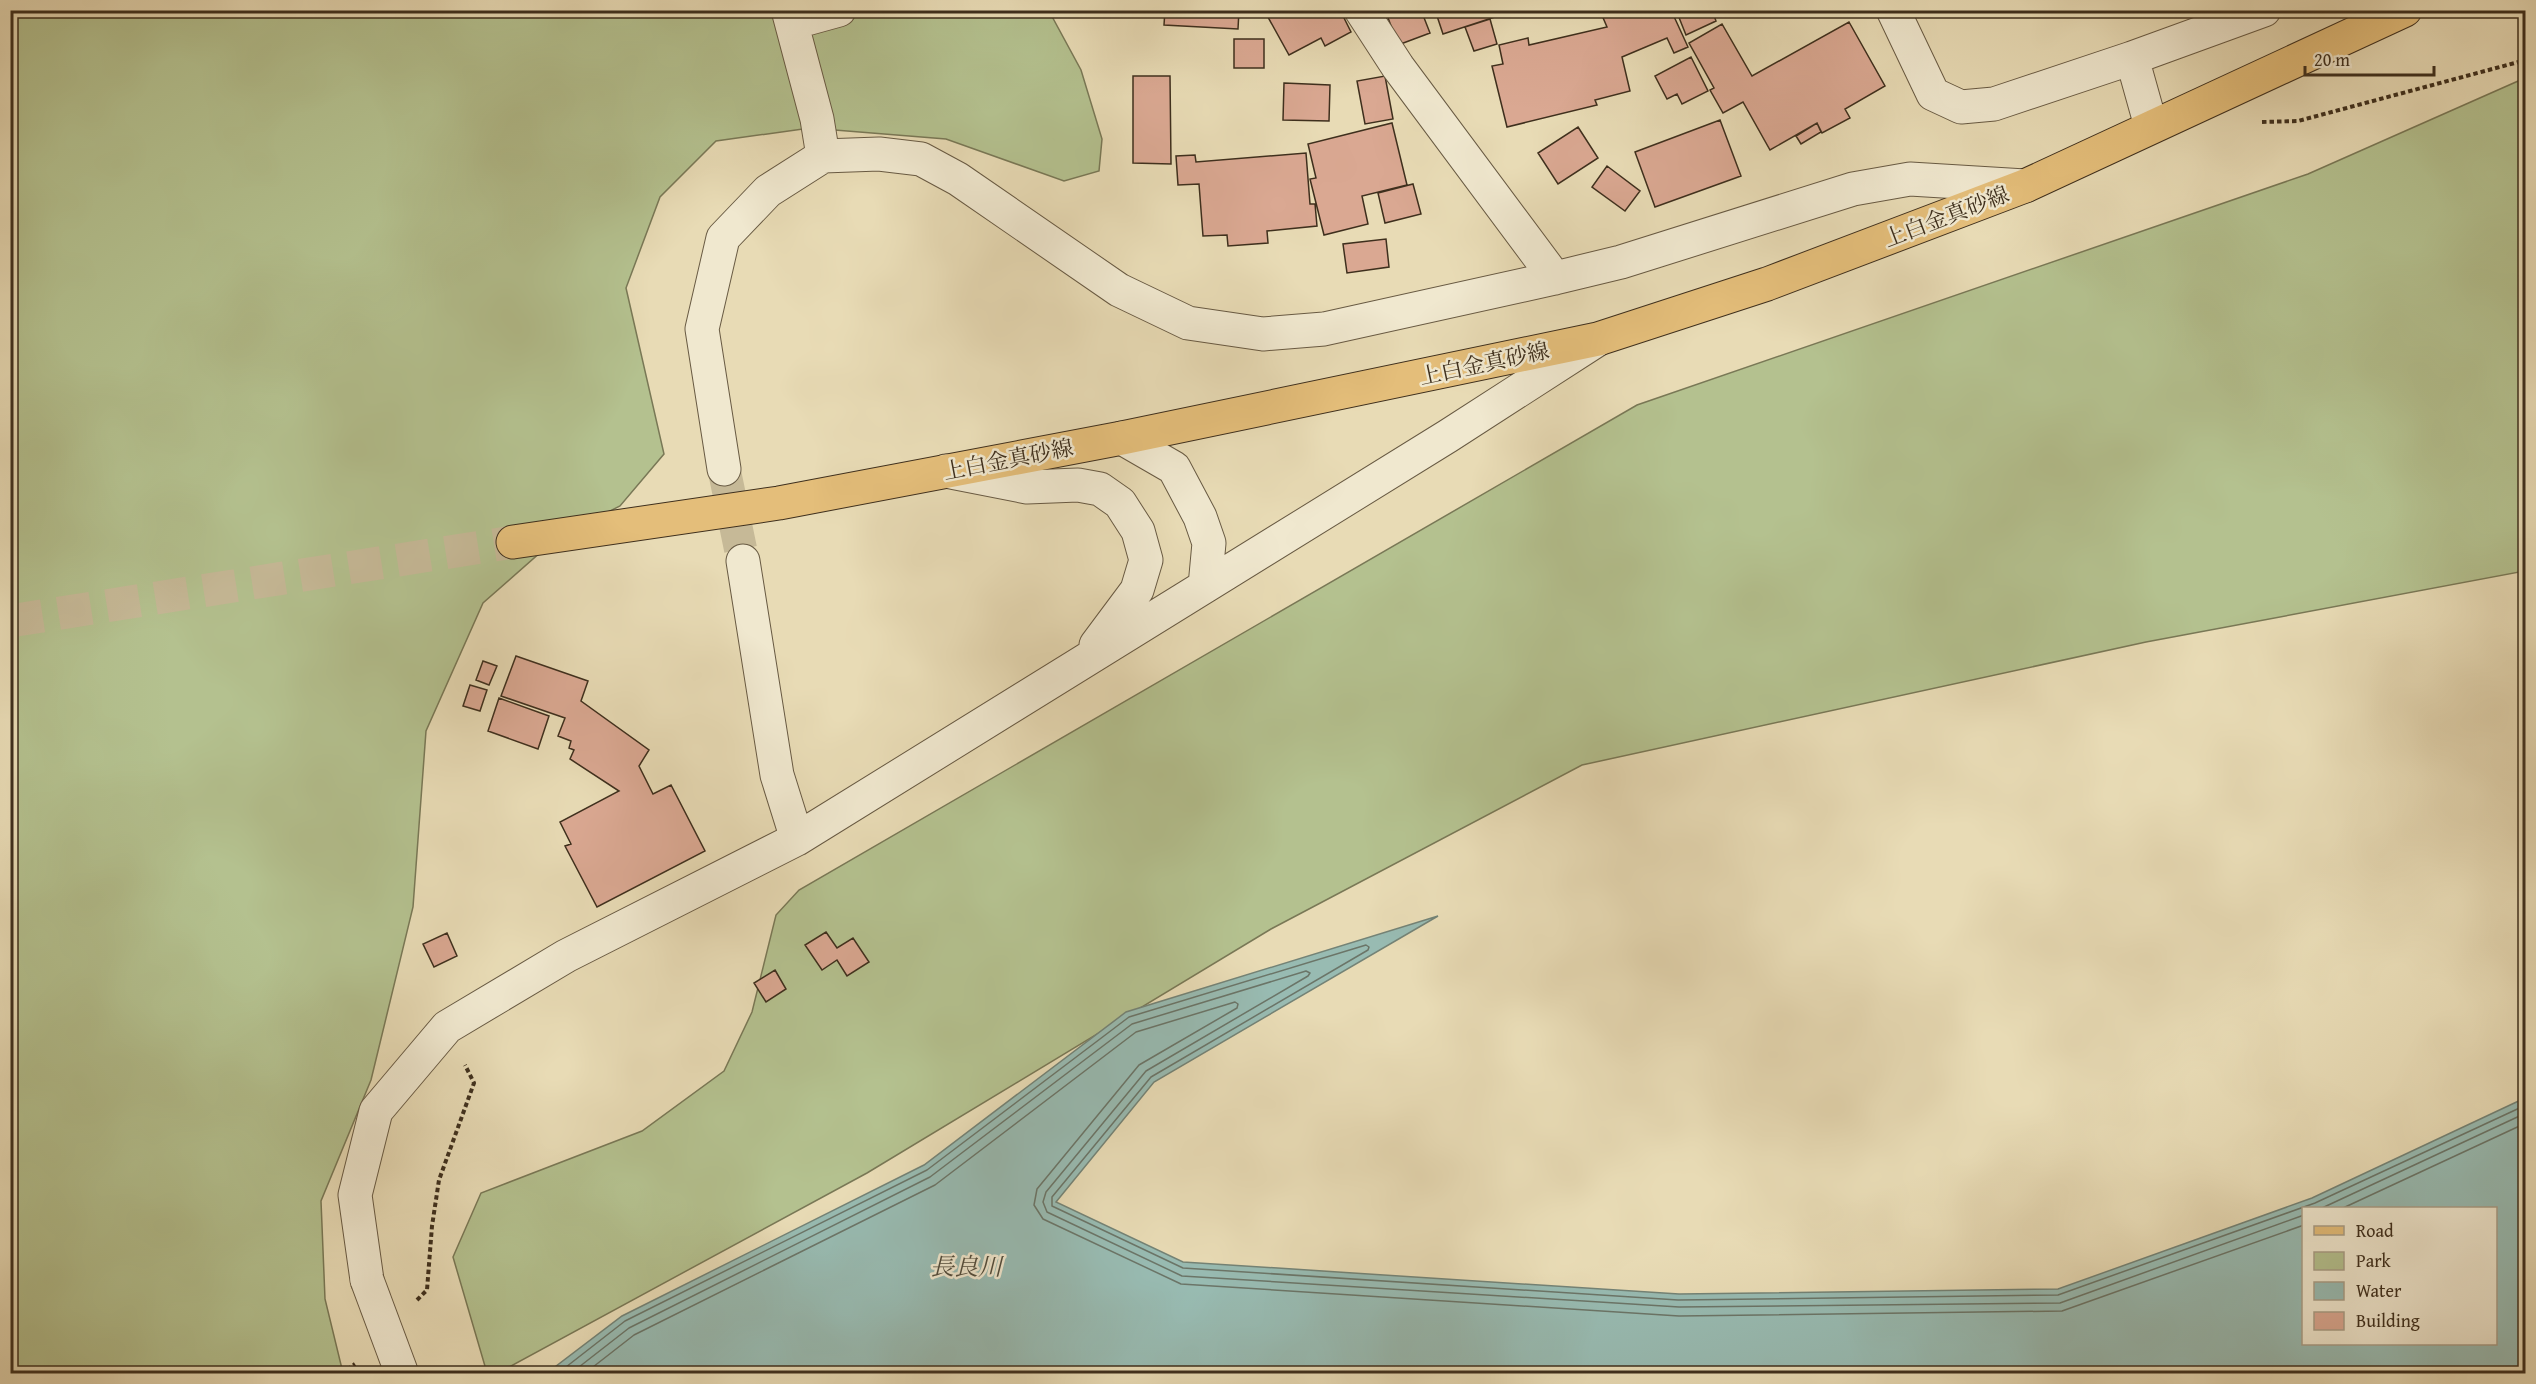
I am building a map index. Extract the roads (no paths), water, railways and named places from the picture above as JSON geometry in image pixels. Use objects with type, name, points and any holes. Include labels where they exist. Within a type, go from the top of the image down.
[{"type":"main road","name":"上白金真砂線","points":[[513,542],[779,503],[1122,438],[1598,339],[1767,284],[2025,186],[2405,10]]},
{"type":"street","points":[[823,156],[817,120],[790,17],[839,10]]},
{"type":"street","points":[[1361,10],[1398,67],[1555,278]]},
{"type":"street","points":[[1893,10],[1934,94],[1961,107],[1994,104],[2132,58],[2264,10]]},
{"type":"street","points":[[2132,58],[2151,126]]},
{"type":"street","points":[[724,469],[702,329],[723,238],[768,191],[823,156],[879,154],[921,159],[958,179],[1119,290],[1188,323],[1263,334],[1324,329],[1621,262],[1853,189],[1910,179],[2025,186]]},
{"type":"street","points":[[402,1374],[367,1280],[355,1195],[376,1111],[447,1027],[566,956],[797,839],[1448,436],[1598,339]]},
{"type":"street","points":[[1122,438],[1174,468],[1200,517],[1209,543],[1205,586]]},
{"type":"street","points":[[945,471],[1027,487],[1078,485],[1100,489],[1120,503],[1138,531],[1146,560],[1137,590],[1084,661]]},
{"type":"street","points":[[743,561],[777,775],[797,839]]},
{"type":"water","name":"長良川","points":[[1438,916],[1154,1082],[1056,1202],[1183,1262],[1679,1294],[2058,1289],[2312,1198],[2525,1098],[2525,1373],[547,1373],[622,1316],[924,1165],[1126,1012]]},
{"type":"tunnel","points":[[724,469],[743,561]]},
{"type":"tunnel","points":[[10,621],[513,542]]}]
